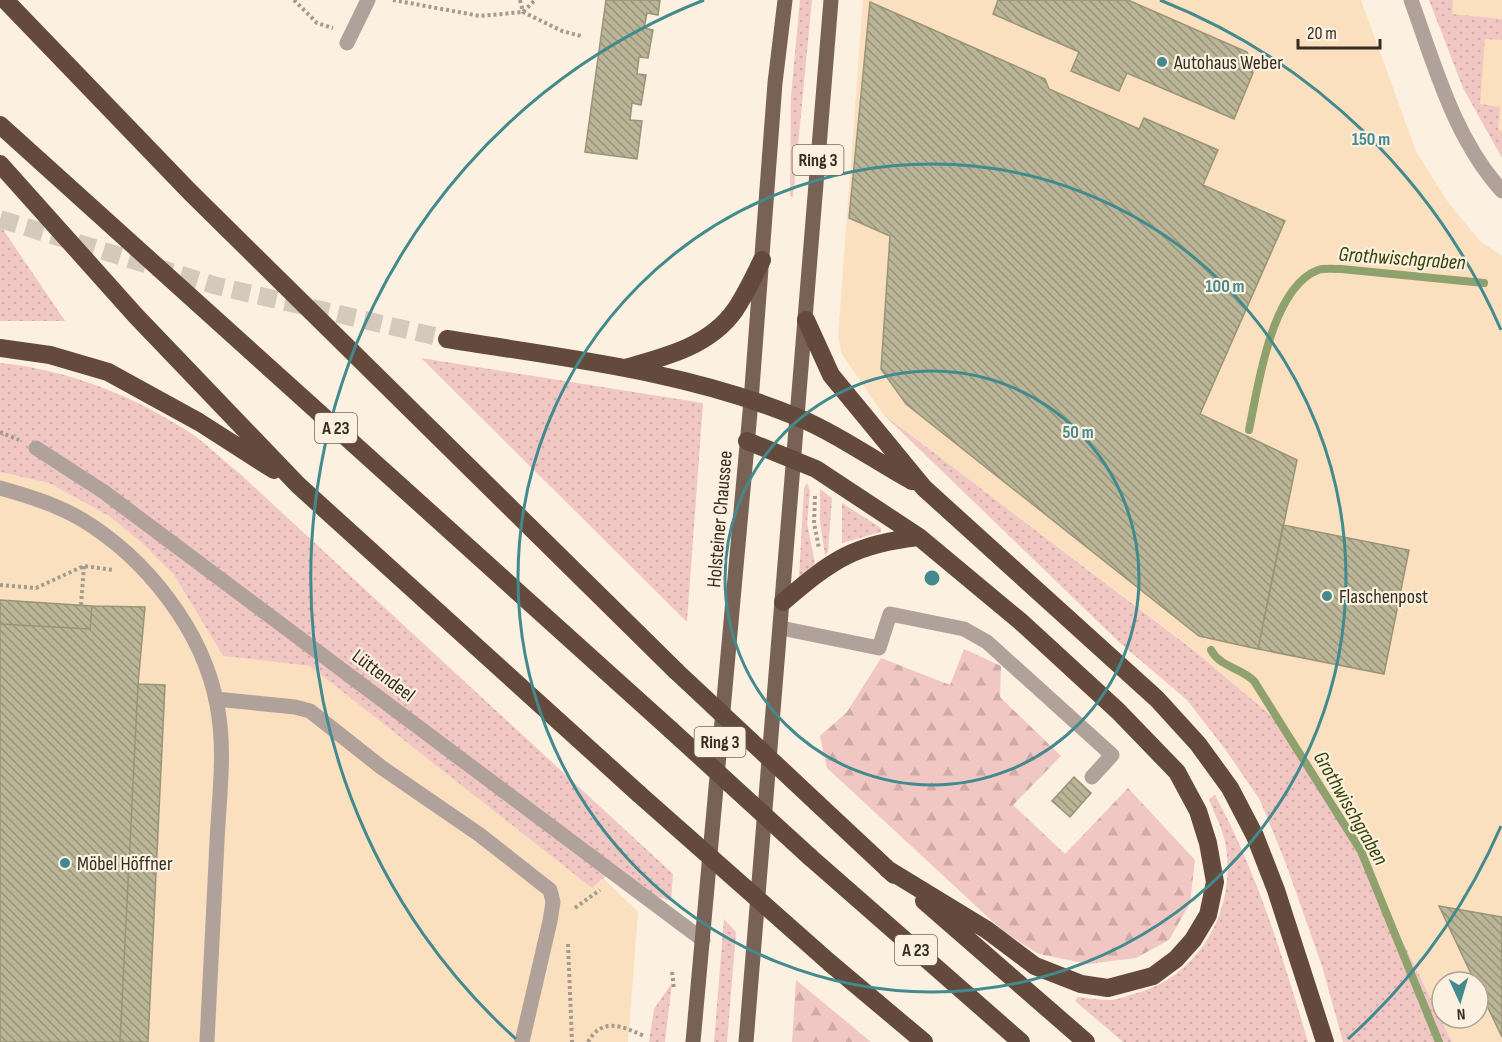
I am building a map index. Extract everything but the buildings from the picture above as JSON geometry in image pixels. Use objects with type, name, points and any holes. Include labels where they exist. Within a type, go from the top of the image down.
[{"type":"highway","name":"A 23","points":[[5,0],[190,192],[676,670],[887,869],[1086,1042]]},
{"type":"highway","name":"A 23","points":[[0,125],[810,858],[1022,1042]]},
{"type":"highway","points":[[0,164],[136,316],[298,485],[639,794],[830,963],[924,1042]]},
{"type":"highway","points":[[624,368],[692,346],[718,328],[735,310],[762,260]]},
{"type":"highway","points":[[806,321],[831,375],[924,488],[1157,699],[1198,744],[1230,788],[1255,836],[1276,890],[1325,1042]]},
{"type":"highway","points":[[447,339],[624,368],[716,390],[798,417],[924,488]]},
{"type":"highway","points":[[0,348],[50,355],[108,372],[198,422],[298,485]]},
{"type":"highway","points":[[747,441],[795,459],[838,482],[919,537],[1028,628],[1118,711],[1177,772],[1198,812],[1208,843],[1215,882],[1208,915],[1193,940],[1176,959],[1153,976],[1108,988],[1081,984],[1035,966],[987,930],[887,869]]},
{"type":"highway","points":[[783,602],[819,573],[855,550],[890,540],[919,537]]},
{"type":"main road","name":"Holsteiner Chaussee","points":[[693,1042],[751,401],[775,83],[785,0]]},
{"type":"main road","name":"Ring 3","points":[[746,1042],[831,0]]},
{"type":"street","points":[[349,38],[369,0]]},
{"type":"street","points":[[1411,0],[1449,105],[1472,153],[1502,191]]},
{"type":"street","name":"Lüttendeel","points":[[36,448],[104,492],[703,940]]},
{"type":"street","points":[[0,488],[36,498],[81,519],[127,555],[178,613],[198,647],[216,699],[223,742],[207,1042]]},
{"type":"street","points":[[781,628],[879,648],[890,614],[964,629],[987,642],[1112,755],[1092,777]]},
{"type":"street","points":[[216,699],[295,707],[310,711],[381,767],[480,835],[550,890],[553,902],[550,921],[522,1042]]},
{"type":"path","points":[[294,0],[317,23],[349,38]]},
{"type":"path","points":[[393,0],[480,16],[523,12],[562,31],[581,36]]},
{"type":"path","points":[[520,0],[523,12]]},
{"type":"path","points":[[523,12],[535,0]]},
{"type":"path","points":[[81,605],[84,566]]},
{"type":"path","points":[[0,585],[36,588],[84,566],[119,572]]},
{"type":"path","points":[[571,912],[618,877]]},
{"type":"path","points":[[568,934],[572,1042]]},
{"type":"path","points":[[588,1042],[598,1029],[607,1024],[623,1026],[644,1036]]},
{"type":"shaded area","points":[[863,0],[1361,0],[1416,151],[1447,201],[1480,241],[1502,256],[1502,1042],[1452,1042],[1446,1030],[1490,1030],[1490,970],[1430,970],[1430,997],[1343,817],[1286,728],[1197,652],[883,414],[842,354],[838,337]]},
{"type":"shaded area","points":[[1433,0],[1502,0],[1502,155]]},
{"type":"shaded area","points":[[0,472],[49,483],[109,516],[140,541],[174,575],[223,656],[310,666],[592,887],[603,878],[638,912],[628,1042],[0,1042]]},
{"type":"green space","points":[[800,0],[812,0],[793,197],[790,196],[791,96]]},
{"type":"green space","points":[[1429,0],[1453,0],[1452,14],[1502,19],[1502,40],[1485,39],[1480,104],[1500,107],[1498,130],[1502,131],[1502,158],[1463,88]]},
{"type":"green space","points":[[0,225],[65,321],[0,321]]},
{"type":"green space","points":[[421,358],[703,403],[687,622]]},
{"type":"green space","points":[[0,363],[71,377],[117,393],[160,415],[204,443],[673,874],[671,901],[653,895],[620,872],[603,878],[592,888],[310,666],[223,656],[174,575],[140,541],[109,516],[49,483],[0,472]]},
{"type":"green space","points":[[883,414],[1196,652],[1286,728],[1342,817],[1430,997],[1430,1030],[1446,1030],[1452,1042],[1343,1042],[1322,966],[1286,864],[1260,800],[1225,749],[1187,700],[1119,642]]},
{"type":"green space","points":[[807,483],[810,491],[807,523],[815,564],[799,578],[804,488]]},
{"type":"green space","points":[[820,489],[832,498],[828,552],[825,555],[820,522]]},
{"type":"green space","points":[[842,503],[881,528],[881,532],[842,543]]},
{"type":"green space","points":[[964,649],[1001,666],[1000,697],[1061,756],[1013,805],[1065,854],[1128,788],[1195,860],[1190,903],[1169,940],[1136,958],[1088,964],[1039,954],[1004,932],[827,768],[820,736],[847,712],[881,658],[950,685]]},
{"type":"green space","points":[[1215,795],[1244,854],[1256,885],[1279,947],[1308,1042],[1123,1042],[1075,1001],[1078,997],[1117,999],[1160,984],[1180,971],[1210,935],[1220,914],[1226,890],[1228,866],[1224,837],[1209,799]]},
{"type":"green space","points":[[724,919],[736,932],[727,1042],[714,1042]]},
{"type":"green space","points":[[796,980],[871,1042],[792,1042]]},
{"type":"green space","points":[[672,983],[665,1042],[649,1042],[654,1009]]},
{"type":"waterway","name":"Grothwischgraben","points":[[1249,430],[1269,341],[1278,317],[1302,280],[1318,270],[1341,269],[1484,283]]},
{"type":"waterway","name":"Grothwischgraben","points":[[1211,650],[1225,664],[1254,681],[1361,851],[1439,1042]]},
{"type":"tunnel","points":[[0,219],[217,286],[447,339]]},
{"type":"place","name":"Autohaus Weber","points":[[1162,62]]},
{"type":"place","name":"Flaschenpost","points":[[1327,596]]},
{"type":"place","name":"Möbel Höffner","points":[[65,863]]}]
